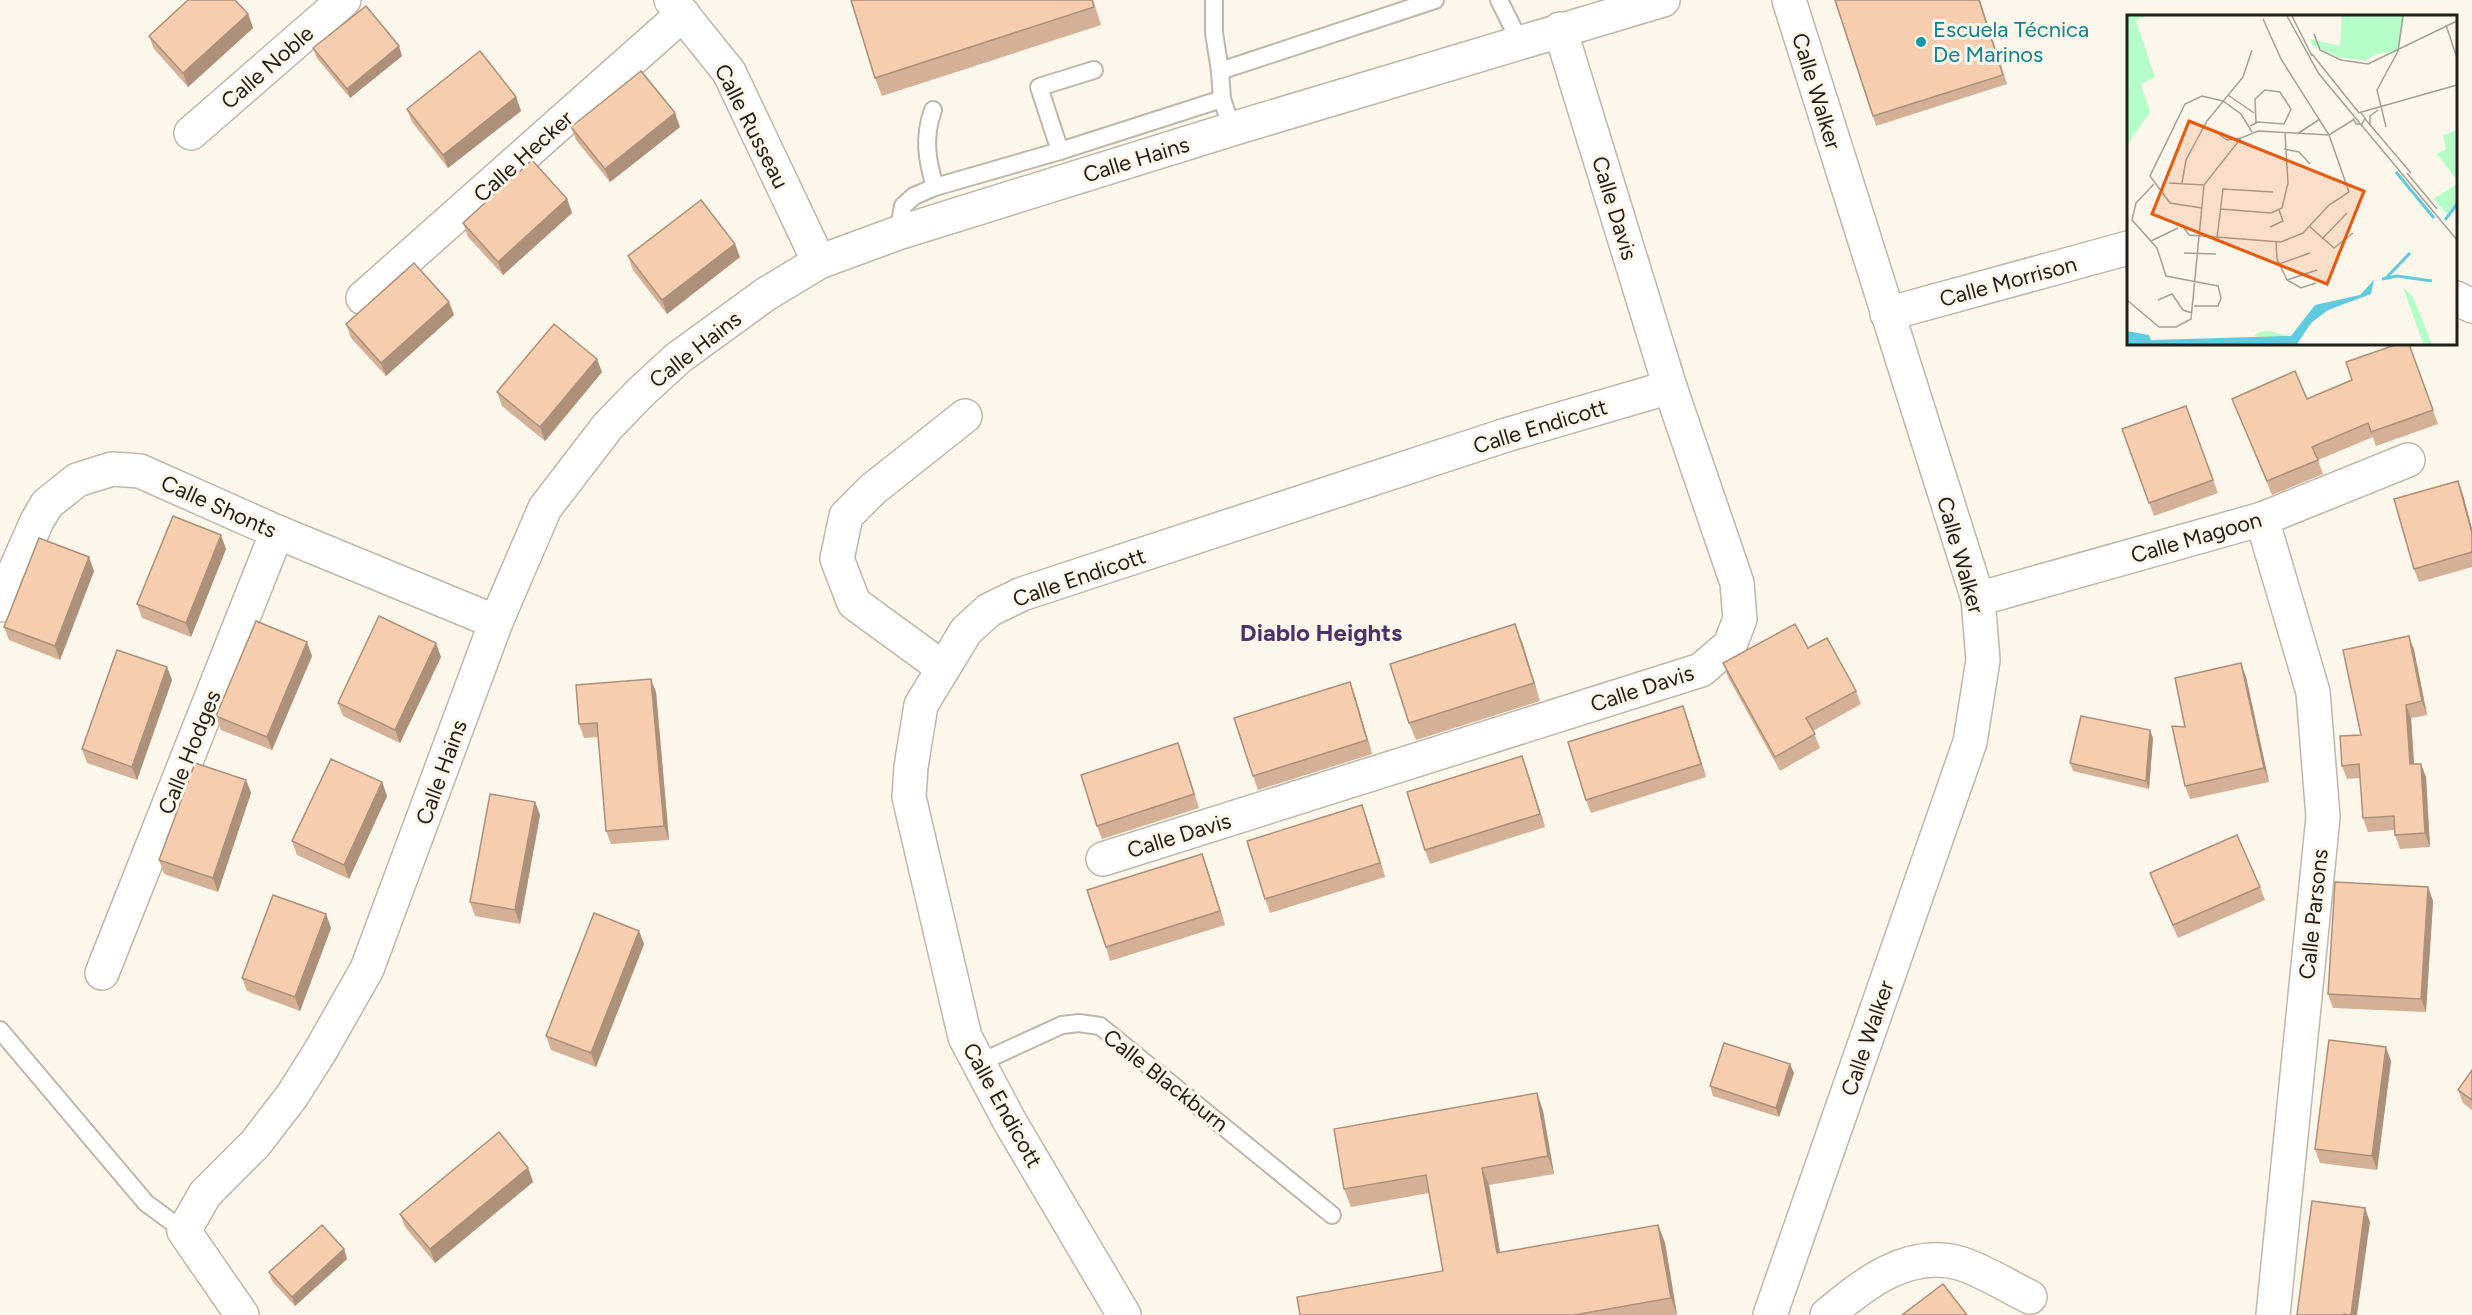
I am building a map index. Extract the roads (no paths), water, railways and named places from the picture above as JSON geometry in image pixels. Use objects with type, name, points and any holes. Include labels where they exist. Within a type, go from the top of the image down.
[{"type":"street","name":"Calle Noble","points":[[190,133],[344,0]]},
{"type":"street","name":"Calle Hains","points":[[184,1231],[205,1194],[255,1144],[292,1096],[367,969],[496,622],[545,507],[608,426],[641,392],[710,333],[766,294],[819,262],[1227,114],[1520,42],[1663,0]]},
{"type":"street","name":"Calle Walker","points":[[1770,1315],[1971,742],[1983,660],[1978,599],[1789,0]]},
{"type":"street","name":"Calle Russeau","points":[[677,7],[729,72],[819,262]]},
{"type":"street","name":"Calle Hecker","points":[[363,298],[677,7]]},
{"type":"street","name":"Calle Davis","points":[[1103,858],[1701,670],[1730,645],[1740,619],[1737,583],[1670,387],[1560,29]]},
{"type":"street","name":"Calle Morrison","points":[[1887,314],[2127,248]]},
{"type":"street","points":[[2457,298],[2472,306]]},
{"type":"street","name":"Calle Endicott","points":[[1124,1315],[1010,1122],[965,1038],[909,796],[912,759],[921,705],[966,631],[989,610],[1022,594],[1506,435],[1670,387]]},
{"type":"street","points":[[943,668],[854,603],[837,559],[846,516],[873,489],[965,416]]},
{"type":"street","name":"Calle Magoon","points":[[1978,599],[2262,519],[2408,460]]},
{"type":"street","name":"Calle Shonts","points":[[0,605],[37,521],[47,504],[77,480],[112,469],[140,471],[277,532],[496,622]]},
{"type":"street","name":"Calle Parsons","points":[[2262,519],[2313,692],[2323,817],[2273,1315]]},
{"type":"street","name":"Calle Hodges","points":[[102,973],[277,532]]},
{"type":"street","points":[[184,1231],[242,1315]]},
{"type":"street","points":[[1827,1315],[1885,1273],[1906,1264],[1939,1259],[1961,1264],[2030,1297]]},
{"type":"lane","points":[[898,233],[903,206],[914,196],[935,187],[1060,151],[1227,114],[1214,33],[1214,0]]},
{"type":"lane","points":[[1220,71],[1435,0]]},
{"type":"lane","points":[[1499,0],[1520,42]]},
{"type":"lane","points":[[1060,151],[1039,87],[1094,70]]},
{"type":"lane","points":[[933,110],[926,141],[928,164],[935,187]]},
{"type":"lane","name":"Calle Blackburn","points":[[979,1064],[1062,1025],[1079,1023],[1100,1026],[1332,1215]]},
{"type":"lane","points":[[0,1030],[146,1203],[184,1231]]},
{"type":"place","name":"Escuela Técnica De Marinos","points":[[1921,42]]},
{"type":"district","name":"Diablo Heights","points":[[1321,633]]}]
